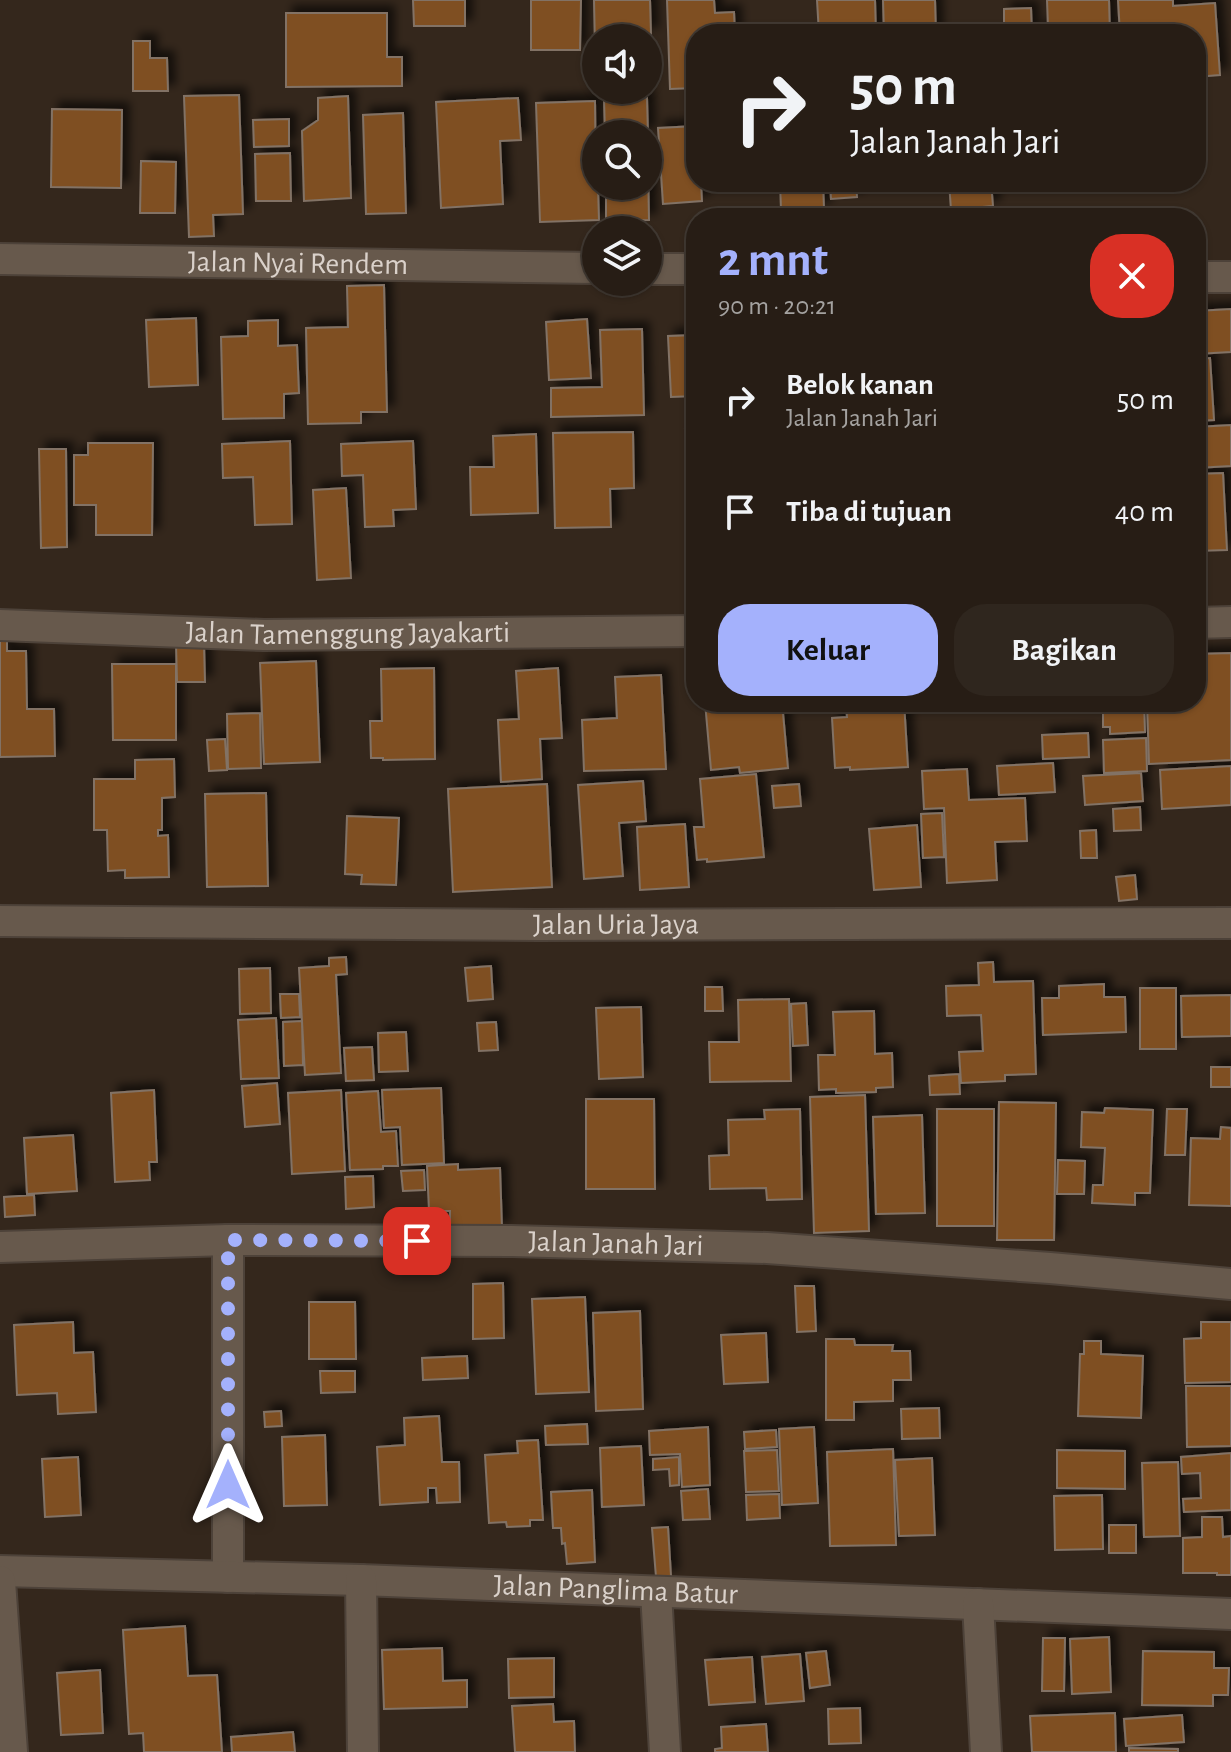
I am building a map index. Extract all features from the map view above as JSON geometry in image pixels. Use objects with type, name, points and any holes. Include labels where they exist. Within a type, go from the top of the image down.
[{"type":"street","name":"Jalan Nyai Rendem","points":[[0,259],[582,268]]},
{"type":"street","points":[[662,269],[686,269]]},
{"type":"street","points":[[1206,277],[1231,277]]},
{"type":"street","points":[[1206,623],[1231,622]]},
{"type":"street","name":"Jalan Tamenggung Jayakarti","points":[[0,625],[264,635],[686,631]]},
{"type":"street","name":"Jalan Uria Jaya","points":[[0,921],[523,925],[1231,923]]},
{"type":"street","points":[[228,1240],[228,1577]]},
{"type":"street","name":"Jalan Janah Jari","points":[[0,1247],[228,1240],[512,1241],[767,1248],[1231,1284]]},
{"type":"street","name":"Jalan Panglima Batur","points":[[0,1571],[361,1580],[1231,1614]]},
{"type":"street","points":[[361,1580],[363,1752]]},
{"type":"street","points":[[0,1581],[12,1752]]},
{"type":"street","points":[[656,1592],[665,1752]]},
{"type":"street","points":[[978,1604],[986,1752]]},
{"type":"building","points":[[413,0],[465,0],[465,26],[414,26]]},
{"type":"building","points":[[531,0],[581,0],[580,50],[531,50]]},
{"type":"building","points":[[594,0],[650,0],[651,24],[594,24]]},
{"type":"building","points":[[667,0],[714,0],[715,13],[734,12],[735,24],[686,24],[686,88],[670,89]]},
{"type":"building","points":[[817,0],[875,0],[876,24],[818,24]]},
{"type":"building","points":[[883,0],[935,0],[936,24],[884,24]]},
{"type":"building","points":[[1047,0],[1109,0],[1110,24],[1048,24]]},
{"type":"building","points":[[1118,0],[1173,0],[1173,6],[1215,3],[1220,75],[1206,76],[1206,24],[1119,24]]},
{"type":"building","points":[[1031,8],[1032,24],[1004,24],[1004,9]]},
{"type":"building","points":[[286,13],[387,13],[387,57],[402,57],[402,86],[286,87]]},
{"type":"building","points":[[133,41],[150,41],[150,58],[167,58],[168,91],[133,91]]},
{"type":"building","points":[[239,95],[243,214],[213,215],[214,236],[189,237],[184,96]]},
{"type":"building","points":[[348,96],[351,198],[304,201],[302,131],[318,120],[318,98]]},
{"type":"building","points":[[518,98],[521,140],[500,141],[503,204],[441,208],[436,102]]},
{"type":"building","points":[[536,103],[595,104],[595,120],[582,120],[582,200],[598,200],[599,216],[582,216],[582,221],[540,222]]},
{"type":"building","points":[[604,104],[647,104],[648,120],[605,120]]},
{"type":"building","points":[[52,109],[122,110],[121,188],[51,187]]},
{"type":"building","points":[[403,113],[406,213],[366,214],[363,115]]},
{"type":"building","points":[[289,119],[289,146],[254,147],[253,120]]},
{"type":"building","points":[[686,127],[686,192],[702,192],[702,201],[663,204],[662,128]]},
{"type":"building","points":[[290,153],[291,201],[256,201],[255,154]]},
{"type":"building","points":[[141,161],[176,162],[175,213],[140,213]]},
{"type":"building","points":[[780,192],[823,192],[824,208],[781,208]]},
{"type":"building","points":[[831,192],[857,192],[857,197],[831,199]]},
{"type":"building","points":[[950,192],[992,192],[993,206],[951,208]]},
{"type":"building","points":[[606,200],[649,200],[649,216],[606,216]]},
{"type":"building","points":[[384,285],[387,412],[361,412],[361,423],[308,424],[306,328],[348,327],[347,286]]},
{"type":"building","points":[[1231,309],[1231,352],[1206,353],[1206,310]]},
{"type":"building","points":[[196,318],[198,385],[149,387],[146,320]]},
{"type":"building","points":[[587,319],[591,378],[549,380],[546,322]]},
{"type":"building","points":[[278,320],[278,346],[297,345],[299,393],[284,394],[284,418],[223,419],[221,337],[248,336],[248,321]]},
{"type":"building","points":[[642,329],[644,415],[551,417],[551,388],[602,387],[600,330]]},
{"type":"building","points":[[686,335],[686,396],[671,397],[668,336]]},
{"type":"building","points":[[1206,358],[1210,358],[1214,420],[1206,420]]},
{"type":"building","points":[[1231,425],[1231,466],[1206,467],[1206,426]]},
{"type":"building","points":[[633,432],[634,488],[610,489],[611,527],[555,528],[553,433]]},
{"type":"building","points":[[536,434],[538,513],[471,515],[470,467],[494,467],[493,436]]},
{"type":"building","points":[[290,441],[292,524],[255,525],[253,477],[223,478],[222,444]]},
{"type":"building","points":[[413,441],[416,509],[393,510],[394,526],[365,527],[363,475],[342,476],[341,444]]},
{"type":"building","points":[[88,443],[153,443],[152,535],[96,535],[96,505],[74,505],[74,455],[88,455]]},
{"type":"building","points":[[39,449],[66,449],[67,547],[41,548]]},
{"type":"building","points":[[1223,473],[1227,550],[1206,551],[1206,474]]},
{"type":"building","points":[[346,488],[351,578],[317,580],[313,490]]},
{"type":"building","points":[[0,633],[7,633],[7,651],[26,651],[27,709],[54,709],[55,756],[0,757]]},
{"type":"building","points":[[176,644],[204,644],[205,682],[177,682]]},
{"type":"building","points":[[1231,653],[1231,760],[1149,764],[1147,712],[1206,712],[1206,654]]},
{"type":"building","points":[[316,661],[320,762],[264,764],[260,663]]},
{"type":"building","points":[[112,664],[176,664],[176,740],[113,740]]},
{"type":"building","points":[[434,668],[435,759],[371,758],[370,721],[382,721],[381,669]]},
{"type":"building","points":[[558,668],[562,738],[540,739],[542,779],[501,782],[498,720],[519,719],[516,671]]},
{"type":"building","points":[[661,675],[666,769],[584,771],[582,720],[617,718],[615,677]]},
{"type":"building","points":[[706,712],[783,712],[788,768],[740,773],[739,767],[711,770]]},
{"type":"building","points":[[847,712],[905,712],[908,767],[835,768],[832,718],[847,717]]},
{"type":"building","points":[[1103,712],[1144,712],[1145,732],[1110,734],[1110,727],[1103,727]]},
{"type":"building","points":[[260,713],[261,768],[228,769],[227,714]]},
{"type":"building","points":[[1088,733],[1089,757],[1043,759],[1042,735]]},
{"type":"building","points":[[1146,738],[1147,771],[1104,773],[1103,740]]},
{"type":"building","points":[[225,739],[227,770],[209,771],[207,740]]},
{"type":"building","points":[[174,759],[175,797],[162,798],[162,830],[158,830],[158,836],[168,835],[169,877],[125,878],[125,870],[108,871],[107,830],[94,830],[94,779],[135,779],[135,760]]},
{"type":"building","points":[[1053,763],[1055,792],[999,795],[997,766]]},
{"type":"building","points":[[1231,766],[1231,805],[1162,809],[1160,770]]},
{"type":"building","points":[[967,769],[969,800],[1025,798],[1027,841],[995,842],[997,880],[947,883],[944,808],[924,809],[922,771]]},
{"type":"building","points":[[1141,773],[1143,801],[1085,805],[1083,776]]},
{"type":"building","points":[[756,774],[764,857],[707,862],[707,859],[697,860],[694,827],[704,827],[700,779]]},
{"type":"building","points":[[643,781],[646,821],[619,823],[623,876],[584,879],[578,785]]},
{"type":"building","points":[[547,784],[552,887],[453,892],[448,789]]},
{"type":"building","points":[[799,784],[801,806],[774,808],[772,786]]},
{"type":"building","points":[[266,793],[268,886],[207,887],[205,794]]},
{"type":"building","points":[[1140,807],[1141,830],[1114,831],[1113,809]]},
{"type":"building","points":[[942,813],[944,857],[923,858],[921,814]]},
{"type":"building","points":[[347,816],[399,818],[396,885],[361,884],[362,875],[345,874]]},
{"type":"building","points":[[685,824],[689,887],[640,890],[637,827]]},
{"type":"building","points":[[917,825],[921,887],[874,890],[869,829]]},
{"type":"building","points":[[1096,830],[1097,858],[1081,858],[1080,831]]},
{"type":"building","points":[[1135,875],[1137,899],[1119,901],[1116,877]]},
{"type":"building","points":[[346,957],[347,974],[336,975],[341,1073],[305,1075],[299,968],[329,966],[329,958]]},
{"type":"building","points":[[993,962],[994,982],[1033,981],[1036,1074],[1005,1075],[1005,1081],[961,1083],[959,1052],[983,1051],[981,1015],[947,1016],[946,986],[979,985],[978,963]]},
{"type":"building","points":[[491,966],[493,999],[468,1001],[465,968]]},
{"type":"building","points":[[270,968],[271,1013],[240,1014],[239,969]]},
{"type":"building","points":[[1104,984],[1104,997],[1125,997],[1126,1032],[1043,1035],[1042,998],[1059,998],[1059,986]]},
{"type":"building","points":[[705,987],[722,987],[723,1011],[705,1011]]},
{"type":"building","points":[[1140,988],[1176,988],[1176,1049],[1140,1049]]},
{"type":"building","points":[[280,994],[299,994],[300,1017],[281,1018]]},
{"type":"building","points":[[1231,995],[1231,1036],[1182,1037],[1181,996]]},
{"type":"building","points":[[789,999],[791,1081],[710,1082],[709,1042],[739,1042],[738,1000]]},
{"type":"building","points":[[806,1003],[808,1045],[793,1046],[791,1004]]},
{"type":"building","points":[[641,1007],[643,1077],[599,1079],[596,1008]]},
{"type":"building","points":[[874,1011],[875,1054],[892,1053],[893,1087],[876,1088],[876,1092],[836,1093],[836,1089],[819,1090],[818,1055],[835,1055],[833,1012]]},
{"type":"building","points":[[276,1018],[279,1078],[241,1079],[238,1020]]},
{"type":"building","points":[[302,1021],[303,1065],[284,1066],[283,1022]]},
{"type":"building","points":[[496,1022],[498,1050],[479,1051],[477,1023]]},
{"type":"building","points":[[406,1032],[408,1071],[379,1072],[378,1033]]},
{"type":"building","points":[[372,1047],[374,1080],[346,1081],[344,1048]]},
{"type":"building","points":[[1211,1067],[1231,1067],[1231,1087],[1211,1087]]},
{"type":"building","points":[[959,1074],[960,1094],[930,1095],[929,1076]]},
{"type":"building","points":[[277,1083],[280,1124],[245,1127],[242,1086]]},
{"type":"building","points":[[441,1088],[444,1163],[402,1165],[400,1127],[384,1128],[382,1090]]},
{"type":"building","points":[[154,1090],[157,1162],[149,1162],[150,1180],[115,1182],[111,1093]]},
{"type":"building","points":[[341,1090],[345,1171],[292,1174],[288,1093]]},
{"type":"building","points":[[378,1091],[381,1132],[396,1131],[398,1166],[350,1170],[346,1093]]},
{"type":"building","points":[[865,1095],[869,1231],[814,1233],[810,1097]]},
{"type":"building","points":[[586,1099],[654,1099],[655,1189],[586,1189]]},
{"type":"building","points":[[999,1102],[1056,1103],[1054,1240],[997,1240]]},
{"type":"building","points":[[1105,1108],[1153,1110],[1150,1193],[1135,1193],[1135,1205],[1092,1203],[1093,1185],[1103,1185],[1105,1148],[1081,1147],[1082,1112],[1104,1113]]},
{"type":"building","points":[[800,1109],[802,1199],[767,1200],[766,1188],[710,1189],[709,1156],[729,1155],[728,1120],[765,1119],[764,1110]]},
{"type":"building","points":[[937,1109],[994,1109],[994,1226],[937,1226]]},
{"type":"building","points":[[1167,1109],[1187,1109],[1185,1155],[1165,1155]]},
{"type":"building","points":[[922,1115],[925,1213],[876,1214],[873,1117]]},
{"type":"building","points":[[1221,1127],[1231,1128],[1231,1206],[1189,1205],[1191,1138],[1220,1139]]},
{"type":"building","points":[[73,1135],[77,1191],[27,1194],[24,1138]]},
{"type":"building","points":[[1058,1160],[1085,1161],[1084,1194],[1057,1194]]},
{"type":"building","points":[[458,1164],[458,1170],[500,1168],[502,1228],[450,1230],[450,1211],[429,1211],[427,1166]]},
{"type":"building","points":[[424,1170],[425,1190],[403,1191],[401,1171]]},
{"type":"building","points":[[373,1176],[374,1207],[346,1209],[345,1177]]},
{"type":"building","points":[[34,1195],[35,1215],[5,1217],[4,1197]]},
{"type":"building","points":[[503,1283],[504,1338],[473,1339],[473,1284]]},
{"type":"building","points":[[795,1286],[814,1286],[816,1331],[797,1332]]},
{"type":"building","points":[[585,1297],[589,1392],[536,1394],[532,1299]]},
{"type":"building","points":[[309,1302],[355,1302],[356,1359],[309,1359]]},
{"type":"building","points":[[640,1311],[643,1409],[596,1411],[593,1313]]},
{"type":"building","points":[[73,1322],[74,1353],[93,1352],[96,1412],[58,1414],[57,1393],[17,1395],[14,1325]]},
{"type":"building","points":[[1201,1322],[1231,1322],[1231,1382],[1185,1383],[1184,1339],[1201,1338]]},
{"type":"building","points":[[766,1333],[768,1382],[724,1384],[721,1335]]},
{"type":"building","points":[[826,1339],[854,1339],[855,1345],[893,1345],[892,1351],[910,1351],[911,1380],[893,1380],[893,1401],[854,1402],[854,1420],[826,1420]]},
{"type":"building","points":[[1084,1341],[1101,1341],[1101,1354],[1143,1356],[1141,1418],[1078,1416],[1080,1354],[1084,1354]]},
{"type":"building","points":[[467,1356],[468,1378],[423,1380],[422,1358]]},
{"type":"building","points":[[320,1371],[355,1371],[355,1392],[321,1393]]},
{"type":"building","points":[[1186,1386],[1231,1386],[1231,1446],[1187,1447]]},
{"type":"building","points":[[939,1408],[940,1438],[902,1439],[901,1409]]},
{"type":"building","points":[[281,1411],[282,1426],[265,1427],[264,1412]]},
{"type":"building","points":[[439,1416],[442,1462],[459,1462],[460,1502],[437,1503],[436,1488],[428,1488],[428,1502],[380,1505],[377,1447],[405,1445],[404,1418]]},
{"type":"building","points":[[587,1424],[588,1444],[546,1445],[545,1426]]},
{"type":"building","points":[[708,1427],[710,1485],[682,1487],[680,1454],[650,1455],[649,1431]]},
{"type":"building","points":[[814,1427],[818,1503],[782,1505],[779,1429]]},
{"type":"building","points":[[776,1430],[777,1447],[745,1449],[744,1432]]},
{"type":"building","points":[[325,1435],[327,1505],[284,1506],[282,1437]]},
{"type":"building","points":[[538,1440],[543,1520],[530,1520],[530,1526],[507,1527],[506,1522],[489,1523],[485,1455],[518,1453],[517,1441]]},
{"type":"building","points":[[641,1446],[644,1505],[602,1507],[600,1448]]},
{"type":"building","points":[[893,1449],[896,1545],[830,1546],[827,1452]]},
{"type":"building","points":[[777,1450],[779,1491],[746,1492],[744,1451]]},
{"type":"building","points":[[1057,1450],[1125,1451],[1125,1489],[1057,1488]]},
{"type":"building","points":[[1231,1453],[1231,1510],[1184,1512],[1183,1499],[1201,1498],[1200,1473],[1182,1474],[1181,1457]]},
{"type":"building","points":[[78,1457],[81,1515],[45,1517],[42,1459]]},
{"type":"building","points":[[679,1457],[679,1485],[670,1486],[669,1469],[653,1470],[653,1459]]},
{"type":"building","points":[[932,1458],[935,1535],[899,1536],[895,1460]]},
{"type":"building","points":[[1178,1462],[1180,1536],[1144,1537],[1142,1463]]},
{"type":"building","points":[[708,1489],[710,1519],[683,1520],[681,1491]]},
{"type":"building","points":[[592,1490],[595,1562],[567,1564],[561,1528],[553,1528],[551,1492]]},
{"type":"building","points":[[779,1494],[780,1518],[747,1520],[746,1495]]},
{"type":"building","points":[[1102,1495],[1103,1549],[1055,1550],[1054,1496]]},
{"type":"building","points":[[1202,1517],[1222,1517],[1223,1537],[1231,1536],[1231,1575],[1183,1573],[1183,1538],[1202,1537]]},
{"type":"building","points":[[1109,1525],[1136,1525],[1136,1553],[1109,1553]]},
{"type":"building","points":[[668,1527],[671,1576],[656,1577],[652,1528]]},
{"type":"building","points":[[185,1626],[188,1676],[217,1675],[222,1752],[144,1752],[143,1733],[129,1734],[123,1630]]},
{"type":"building","points":[[1109,1637],[1111,1692],[1072,1694],[1070,1639]]},
{"type":"building","points":[[1043,1638],[1065,1638],[1064,1691],[1042,1691]]},
{"type":"building","points":[[442,1648],[443,1681],[467,1680],[467,1707],[384,1709],[382,1650]]},
{"type":"building","points":[[826,1651],[830,1685],[810,1688],[806,1653]]},
{"type":"building","points":[[1143,1651],[1214,1652],[1214,1668],[1229,1668],[1228,1695],[1213,1695],[1213,1706],[1142,1705]]},
{"type":"building","points":[[800,1654],[804,1701],[766,1704],[762,1657]]},
{"type":"building","points":[[752,1657],[755,1702],[709,1705],[705,1660]]},
{"type":"building","points":[[554,1658],[554,1697],[509,1698],[508,1659]]},
{"type":"building","points":[[100,1670],[103,1733],[61,1735],[57,1673]]},
{"type":"building","points":[[553,1704],[554,1722],[574,1721],[575,1752],[515,1752],[512,1706]]},
{"type":"building","points":[[860,1708],[861,1743],[829,1744],[828,1709]]},
{"type":"building","points":[[1115,1713],[1116,1752],[1032,1752],[1030,1716]]},
{"type":"building","points":[[1182,1715],[1184,1742],[1126,1746],[1124,1719]]},
{"type":"building","points":[[766,1724],[768,1752],[715,1752],[715,1749],[722,1748],[721,1727]]},
{"type":"building","points":[[293,1732],[295,1752],[232,1752],[231,1737]]},
{"type":"building","points":[[1129,1748],[1178,1749],[1178,1752],[1129,1752]]},
{"type":"route","points":[[228,1485],[228,1240],[417,1241]]}]
